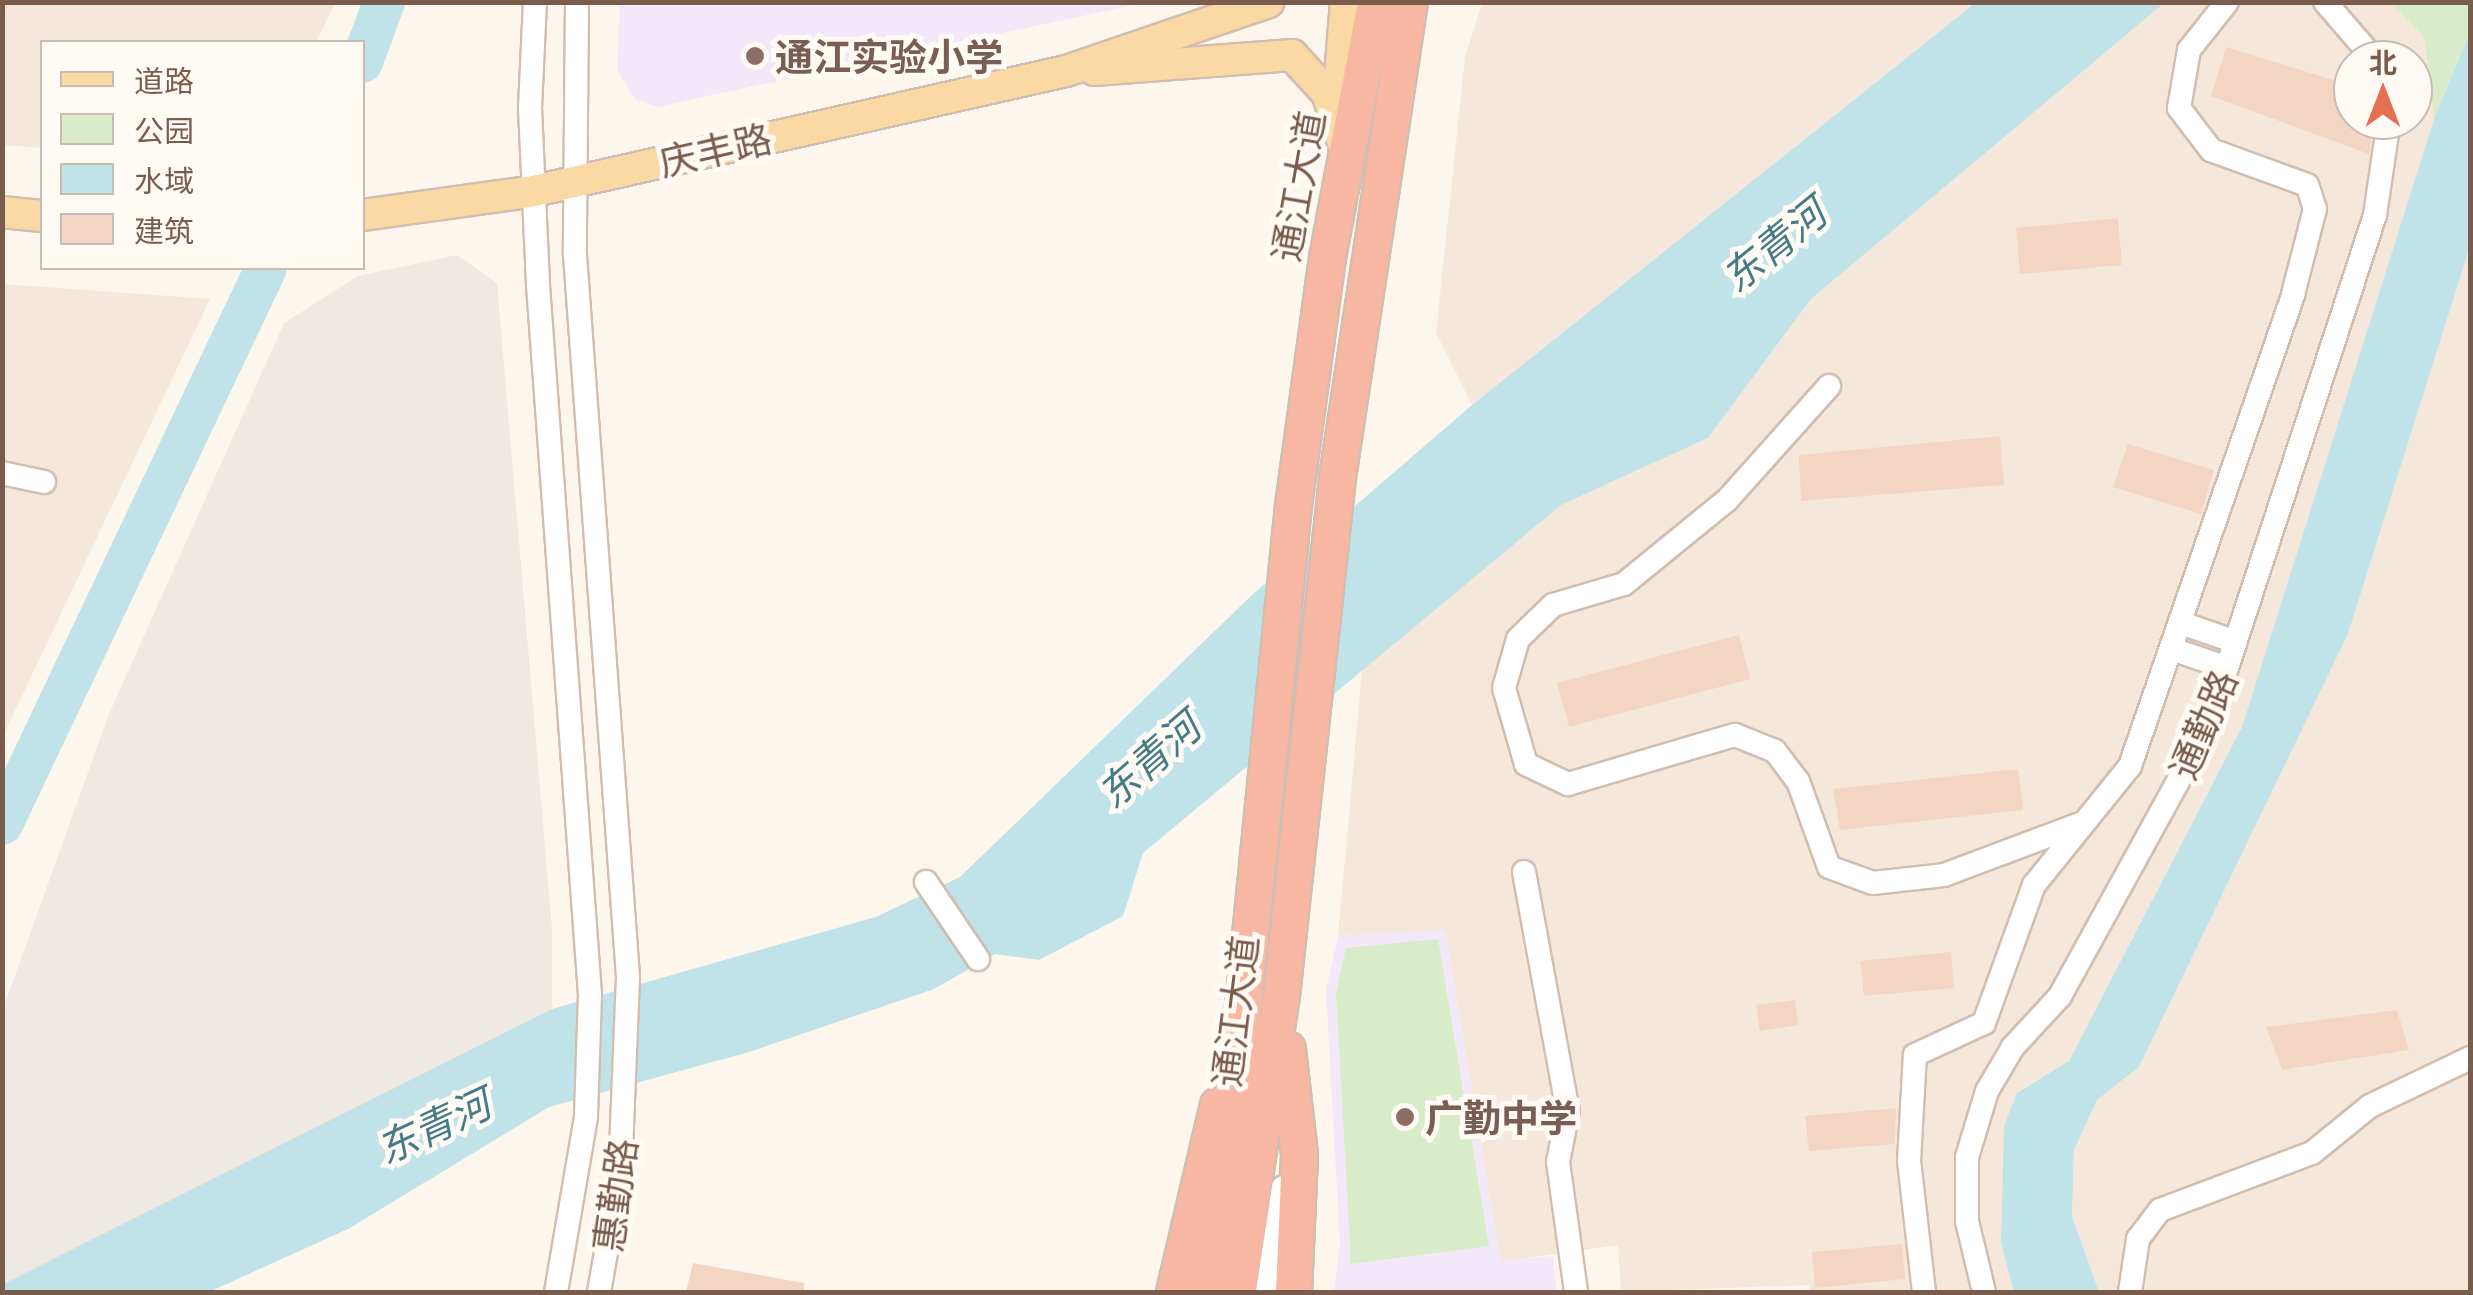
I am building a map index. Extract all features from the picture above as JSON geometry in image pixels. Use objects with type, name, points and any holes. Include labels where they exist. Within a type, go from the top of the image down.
[{"type":"highway","name":"通江大道","points":[[1206,1292],[1238,1042],[1262,774],[1293,505],[1346,152],[1374,2]]},
{"type":"highway","points":[[1400,42],[1409,2]]},
{"type":"highway","name":"通江大道","points":[[1237,1292],[1280,995],[1337,478],[1400,42]]},
{"type":"highway","points":[[1280,995],[1295,1121],[1293,1292]]},
{"type":"highway","points":[[1174,1292],[1198,1167],[1238,1042]]},
{"type":"main road","points":[[1066,71],[1268,2]]},
{"type":"main road","points":[[1346,2],[1336,113],[1346,152]]},
{"type":"main road","points":[[1400,42],[1429,2]]},
{"type":"main road","points":[[1066,71],[1292,55],[1336,113]]},
{"type":"main road","name":"庆丰路","points":[[365,215],[534,191],[1066,71]]},
{"type":"main road","points":[[2,212],[40,216]]},
{"type":"street","name":"惠勤路","points":[[535,2],[534,191],[590,994],[586,1117],[556,1292]]},
{"type":"street","name":"惠勤路","points":[[576,2],[574,182],[628,977],[626,1098],[600,1292]]},
{"type":"street","points":[[1924,1292],[1909,1161],[1915,1055],[1984,1023],[2034,885],[2130,766],[2315,208],[2307,186],[2211,150],[2179,108],[2189,50],[2227,2]]},
{"type":"street","points":[[2325,2],[2358,40]]},
{"type":"street","name":"通勤路","points":[[1984,1292],[1966,1221],[1967,1173],[1987,1091],[2013,1046],[2060,996],[2207,729],[2375,215],[2386,140]]},
{"type":"street","points":[[1830,386],[1727,500],[1624,584],[1553,605],[1518,639],[1504,688],[1526,764],[1568,784],[1736,735],[1776,751],[1798,781],[1830,867],[1873,882],[1944,875],[2080,824]]},
{"type":"street","points":[[2,473],[44,482]]},
{"type":"street","points":[[2180,624],[2236,642]]},
{"type":"street","points":[[2172,648],[2227,668]]},
{"type":"street","points":[[1524,872],[1568,1110],[1558,1162],[1576,1292]]},
{"type":"street","points":[[926,882],[978,959]]},
{"type":"street","points":[[2130,1292],[2138,1239],[2160,1210],[2312,1153],[2370,1106],[2470,1058]]},
{"type":"street","points":[[1267,1292],[1295,1121]]},
{"type":"shaded area","points":[[3,2],[335,3],[317,40],[40,40],[40,148],[3,145]]},
{"type":"shaded area","name":"通江实验小学","points":[[620,2],[1143,3],[657,107],[635,99],[617,70]]},
{"type":"shaded area","points":[[1482,3],[1975,3],[1472,405],[1436,333],[1465,57]]},
{"type":"shaded area","points":[[2163,3],[2392,3],[2424,37],[2424,40],[2333,40],[2333,140],[2427,140],[2242,727],[2069,1061],[2017,1093],[2001,1243],[2014,1292],[1811,1292],[1809,1285],[1621,1292],[1618,1245],[1500,1262],[1445,931],[1338,936],[1362,670],[1561,505],[1708,438],[1811,299]]},
{"type":"shaded area","points":[[2470,246],[2470,1292],[2099,1292],[2072,1216],[2074,1150],[2097,1100],[2139,1067],[2348,634]]},
{"type":"shaded area","points":[[457,255],[497,283],[552,929],[552,1009],[3,1284],[3,1009],[109,714],[284,323],[358,276]]},
{"type":"shaded area","points":[[3,284],[210,299],[3,736]]},
{"type":"shaded area","name":"广勤中学","points":[[1445,930],[1500,1261],[1553,1256],[1557,1292],[1334,1292],[1340,1244],[1326,990],[1338,936]]},
{"type":"green space","points":[[2392,3],[2470,3],[2470,32],[2434,119],[2433,40],[2424,37]]},
{"type":"green space","name":"广勤中学","points":[[1438,939],[1489,1246],[1351,1264],[1336,993],[1346,948]]},
{"type":"water","name":"东青河","points":[[1975,3],[2164,3],[1811,299],[1708,438],[1561,505],[1143,853],[1123,916],[1039,960],[995,954],[934,989],[749,1052],[549,1107],[348,1229],[209,1292],[3,1292],[3,1284],[552,1009],[876,917],[960,877],[1252,595],[1472,405]]},
{"type":"water","points":[[2470,32],[2470,246],[2348,634],[2139,1067],[2097,1100],[2074,1150],[2072,1216],[2099,1292],[2014,1292],[2001,1243],[2004,1126],[2017,1093],[2069,1061],[2242,727],[2427,140],[2433,140],[2434,119]]},
{"type":"building","points":[[2226,47],[2333,80],[2333,140],[2371,140],[2369,154],[2211,96]]},
{"type":"building","points":[[2118,218],[2122,265],[2020,274],[2016,228]]},
{"type":"building","points":[[2000,436],[2004,485],[1801,501],[1799,455]]},
{"type":"building","points":[[2128,444],[2214,470],[2201,514],[2113,487]]},
{"type":"building","points":[[1739,635],[1750,679],[1569,727],[1557,683]]},
{"type":"building","points":[[2018,769],[2023,810],[1840,830],[1833,789]]},
{"type":"building","points":[[1951,952],[1954,988],[1864,996],[1860,961]]},
{"type":"building","points":[[1795,1000],[1798,1025],[1760,1031],[1756,1005]]},
{"type":"building","points":[[2397,1010],[2409,1050],[2282,1070],[2266,1027]]},
{"type":"building","points":[[1896,1108],[1895,1144],[1809,1151],[1805,1116]]},
{"type":"building","points":[[1902,1244],[1905,1279],[1815,1288],[1812,1252]]},
{"type":"building","points":[[693,1263],[804,1283],[804,1292],[686,1292]]},
{"type":"waterway","points":[[365,54],[384,2]]},
{"type":"waterway","points":[[2,824],[265,270]]},
{"type":"place","name":"通江实验小学","points":[[755,56]]},
{"type":"place","name":"广勤中学","points":[[1405,1117]]}]
